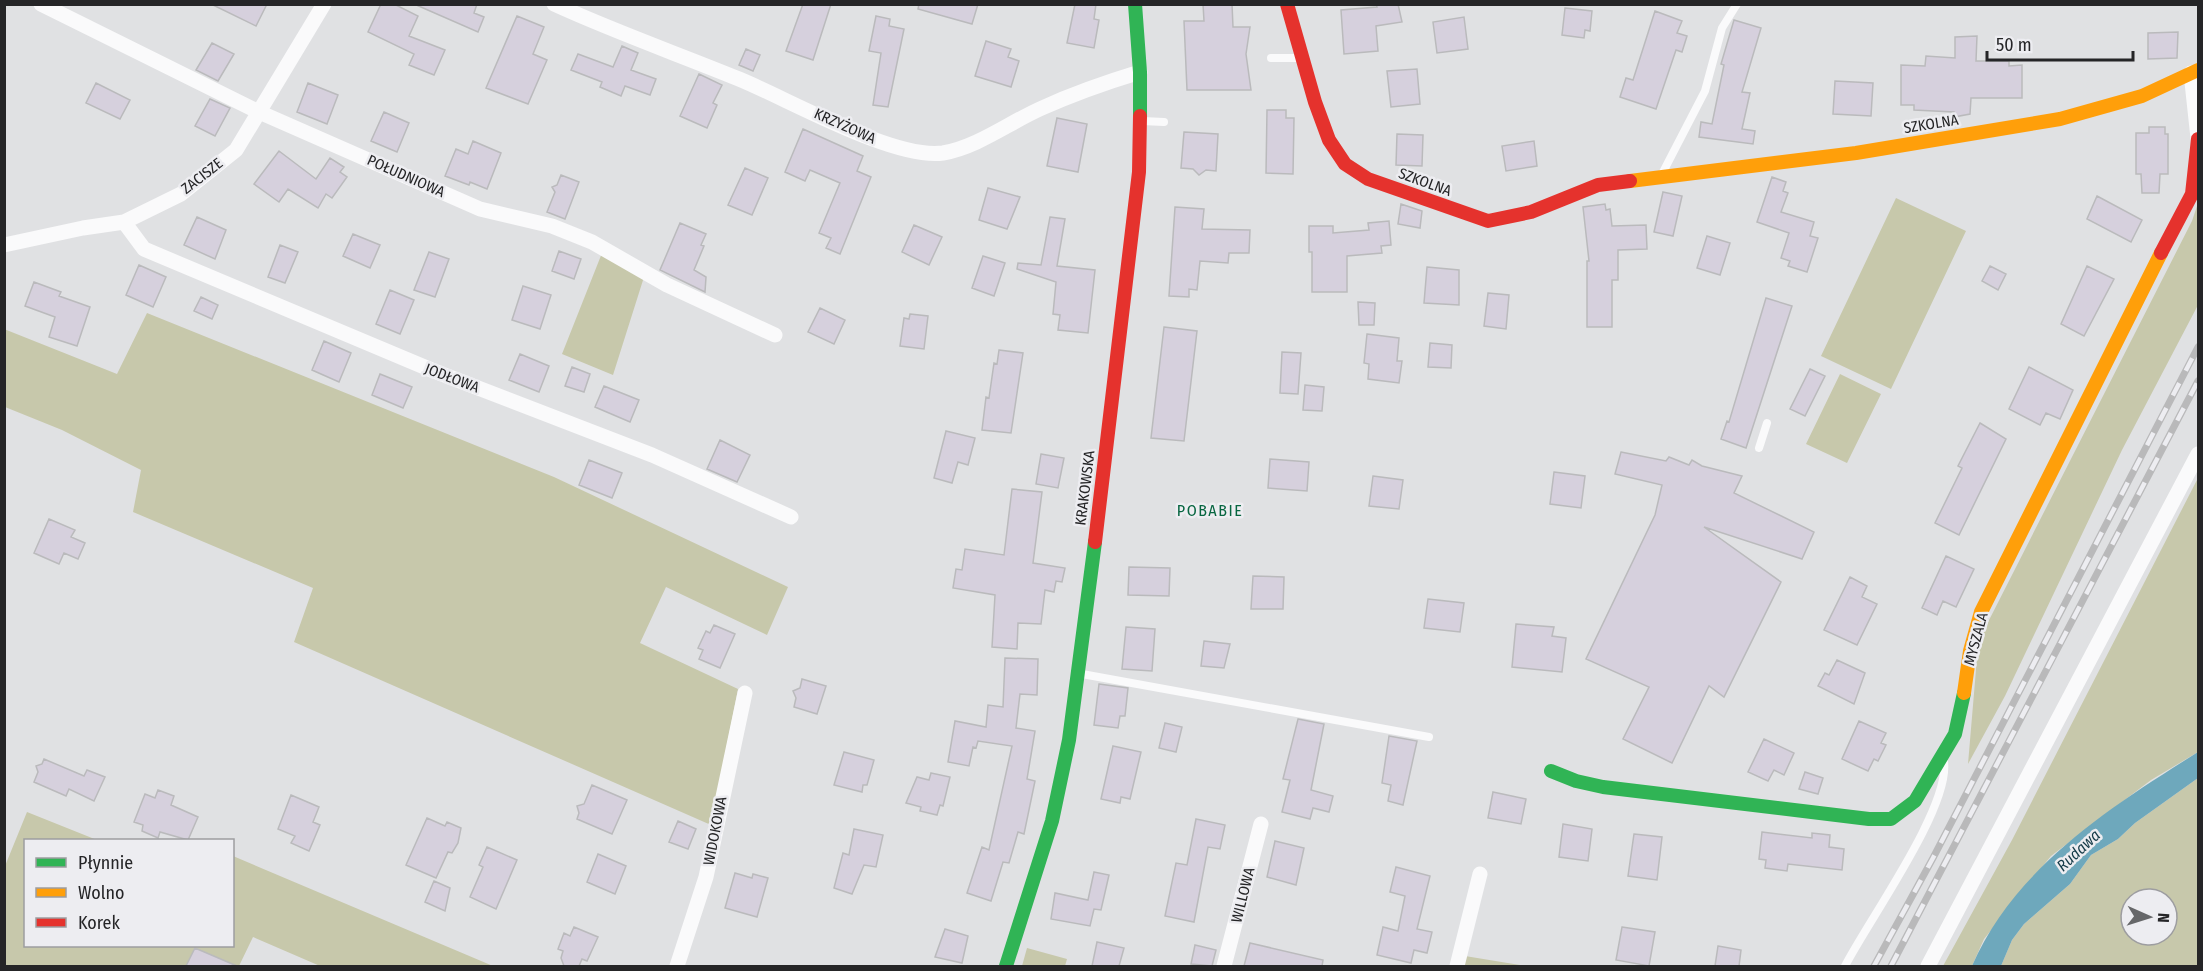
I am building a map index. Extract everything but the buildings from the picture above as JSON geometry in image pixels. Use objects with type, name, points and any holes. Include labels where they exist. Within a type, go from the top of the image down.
[{"type":"street","name":"POŁUDNIOWA","points":[[41,4],[259,112],[480,209],[552,226],[592,242],[667,285],[775,335]]},
{"type":"street","name":"ZACISZE","points":[[4,244],[124,222],[181,194],[236,150],[324,4]]},
{"type":"street","name":"KRZYŻOWA","points":[[554,4],[608,29],[740,80],[880,142],[916,152],[946,152],[962,148],[1042,108],[1140,72]]},
{"type":"street","name":"KRAKOWSKA","points":[[1006,966],[1053,820],[1079,674],[1139,172],[1140,72],[1135,4]]},
{"type":"street","name":"SZKOLNA","points":[[1287,4],[1295,23],[1320,114],[1339,158],[1353,170],[1368,178],[1488,221],[1508,220],[1532,213],[1568,195],[1599,185],[1857,153],[2060,119],[2142,96],[2195,72]]},
{"type":"street","name":"MYSZALA","points":[[1551,771],[1576,781],[1631,791],[1869,819],[1891,819],[1915,801],[1956,734],[1963,705],[1970,651],[1981,612],[2066,446],[2133,305],[2192,194],[2199,138],[2195,72]]},
{"type":"street","name":"JODŁOWA","points":[[124,222],[144,249],[434,371],[652,455],[791,517]]},
{"type":"street","points":[[1928,966],[2199,454]]},
{"type":"street","name":"WIDOKOWA","points":[[677,966],[706,877],[745,693]]},
{"type":"street","name":"WILLOWA","points":[[1224,966],[1261,824]]},
{"type":"street","points":[[1457,966],[1480,874]]},
{"type":"lane","points":[[1660,178],[1705,91],[1722,28],[1737,4]]},
{"type":"lane","points":[[1271,58],[1303,58]]},
{"type":"lane","points":[[1140,121],[1164,122]]},
{"type":"lane","points":[[1759,448],[1767,423]]},
{"type":"lane","points":[[1079,674],[1429,736]]},
{"type":"lane","points":[[1845,966],[1926,826],[1940,796],[1945,769],[1943,755]]},
{"type":"green space","points":[[1896,198],[1966,231],[1891,389],[1821,356]]},
{"type":"green space","points":[[2198,203],[2198,305],[2122,450],[2005,696],[1968,764],[1977,658],[1984,630],[2192,221]]},
{"type":"green space","points":[[602,253],[644,277],[613,375],[562,354]]},
{"type":"green space","points":[[147,313],[554,477],[788,587],[767,635],[666,587],[640,643],[738,689],[711,825],[294,642],[313,588],[133,512],[141,470],[62,430],[5,407],[4,329],[117,374]]},
{"type":"green space","points":[[1840,374],[1881,394],[1847,463],[1806,444]]},
{"type":"green space","points":[[2198,478],[2198,752],[2151,780],[2051,856],[1984,939],[1972,966],[1943,966],[2012,840]]},
{"type":"green space","points":[[2198,778],[2198,966],[2001,966],[2012,940],[2024,924],[2070,884],[2091,855],[2118,839],[2135,823]]},
{"type":"green space","points":[[27,812],[94,839],[24,839],[24,947],[234,947],[234,856],[493,966],[320,966],[253,937],[239,966],[5,966],[5,866]]},
{"type":"green space","points":[[1027,948],[1067,959],[1065,966],[1022,966]]},
{"type":"green space","points":[[1465,956],[1526,966],[1462,966]]},
{"type":"water","name":"Rudawa","points":[[2198,752],[2198,778],[2135,823],[2118,839],[2091,855],[2070,884],[2024,924],[2012,940],[2001,966],[1972,966],[1990,931],[2039,869],[2100,818]]},
{"type":"railway","points":[[1874,966],[1933,858],[2198,347]]},
{"type":"railway","points":[[1891,966],[2198,381]]},
{"type":"traffic: fast","points":[[1135,4],[1140,72],[1140,116]]},
{"type":"traffic: fast","points":[[1006,966],[1052,821],[1069,740],[1095,542]]},
{"type":"traffic: fast","points":[[1551,771],[1576,781],[1603,787],[1869,819],[1891,819],[1915,801],[1955,734],[1964,693]]},
{"type":"traffic: slow","points":[[1630,181],[1856,153],[2060,119],[2142,96],[2198,70]]},
{"type":"traffic: slow","points":[[1964,693],[1970,651],[1981,612],[2161,253]]},
{"type":"traffic: jam","points":[[1287,4],[1315,102],[1329,140],[1345,164],[1368,179],[1488,221],[1531,212],[1598,185],[1630,181]]},
{"type":"traffic: jam","points":[[1095,542],[1139,172],[1140,116]]},
{"type":"traffic: jam","points":[[2161,253],[2192,194],[2198,139]]},
{"type":"district","name":"POBABIE","points":[[1210,510]]}]
